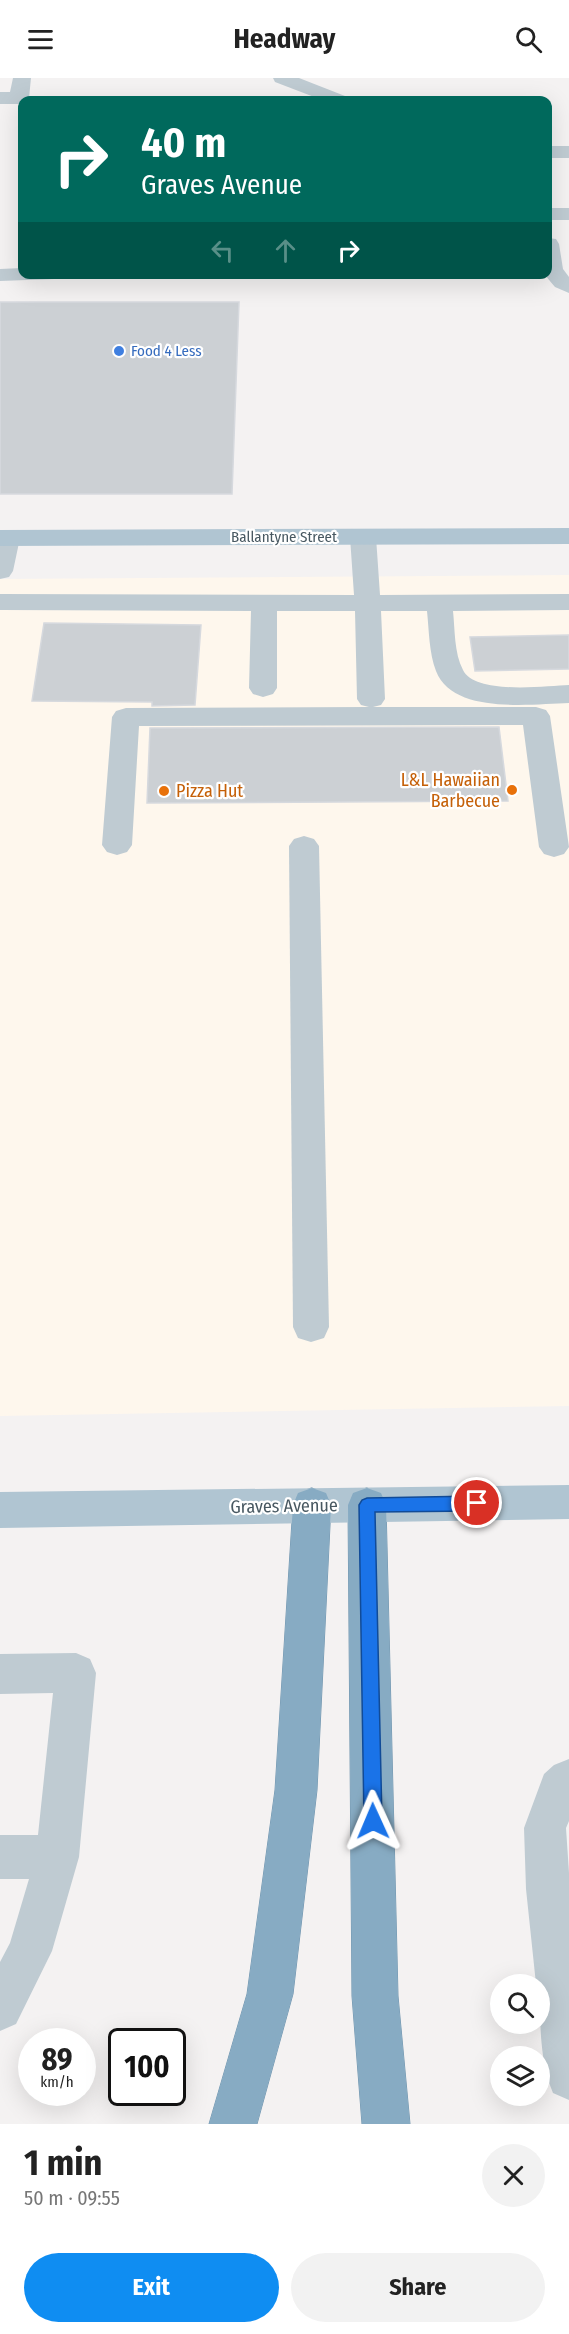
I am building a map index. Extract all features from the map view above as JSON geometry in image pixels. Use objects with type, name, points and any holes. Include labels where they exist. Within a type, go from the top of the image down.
[{"type":"highway","points":[[233,2124],[272,1983],[296,1790],[312,1505]]},
{"type":"highway","points":[[367,1505],[375,1996],[386,2124]]},
{"type":"main road","name":"Ballantyne Street","points":[[3,538],[569,536]]},
{"type":"main road","name":"Graves Avenue","points":[[0,1510],[569,1502]]},
{"type":"street","points":[[19,96],[22,78]]},
{"type":"street","points":[[282,78],[328,96]]},
{"type":"street","points":[[0,98],[18,98]]},
{"type":"street","points":[[552,139],[569,139]]},
{"type":"street","points":[[552,152],[569,152]]},
{"type":"street","points":[[552,214],[569,214]]},
{"type":"street","points":[[552,272],[560,282],[569,286]]},
{"type":"street","points":[[0,275],[18,275]]},
{"type":"street","points":[[363,537],[371,699]]},
{"type":"street","points":[[0,571],[3,538]]},
{"type":"street","points":[[0,602],[569,602]]},
{"type":"street","points":[[263,688],[264,602]]},
{"type":"street","points":[[439,603],[450,674],[468,690],[484,695],[569,694]]},
{"type":"street","points":[[117,845],[126,717],[536,716],[554,848]]},
{"type":"street","points":[[304,846],[311,1327]]},
{"type":"street","points":[[0,1674],[76,1673],[57,1857],[30,1951],[0,2007]]},
{"type":"street","points":[[569,1780],[559,1789],[546,1828],[548,1888],[564,2000],[569,2077]]},
{"type":"street","points":[[0,1857],[57,1857]]},
{"type":"shaded area","points":[[569,575],[569,1406],[0,1416],[0,579]]},
{"type":"building","name":"Food 4 Less","points":[[0,302],[239,302],[232,494],[0,494]]},
{"type":"building","points":[[44,623],[201,625],[195,705],[152,706],[152,702],[32,701]]},
{"type":"building","points":[[569,635],[569,669],[475,671],[470,637]]},
{"type":"building","points":[[499,727],[508,801],[147,803],[150,728]]},
{"type":"place","name":"Food 4 Less","points":[[119,351]]},
{"type":"place","name":"L&L Hawaiian Barbecue","points":[[512,790]]},
{"type":"place","name":"Pizza Hut","points":[[164,791]]},
{"type":"route","points":[[373,1821],[367,1505],[477,1503]]}]
